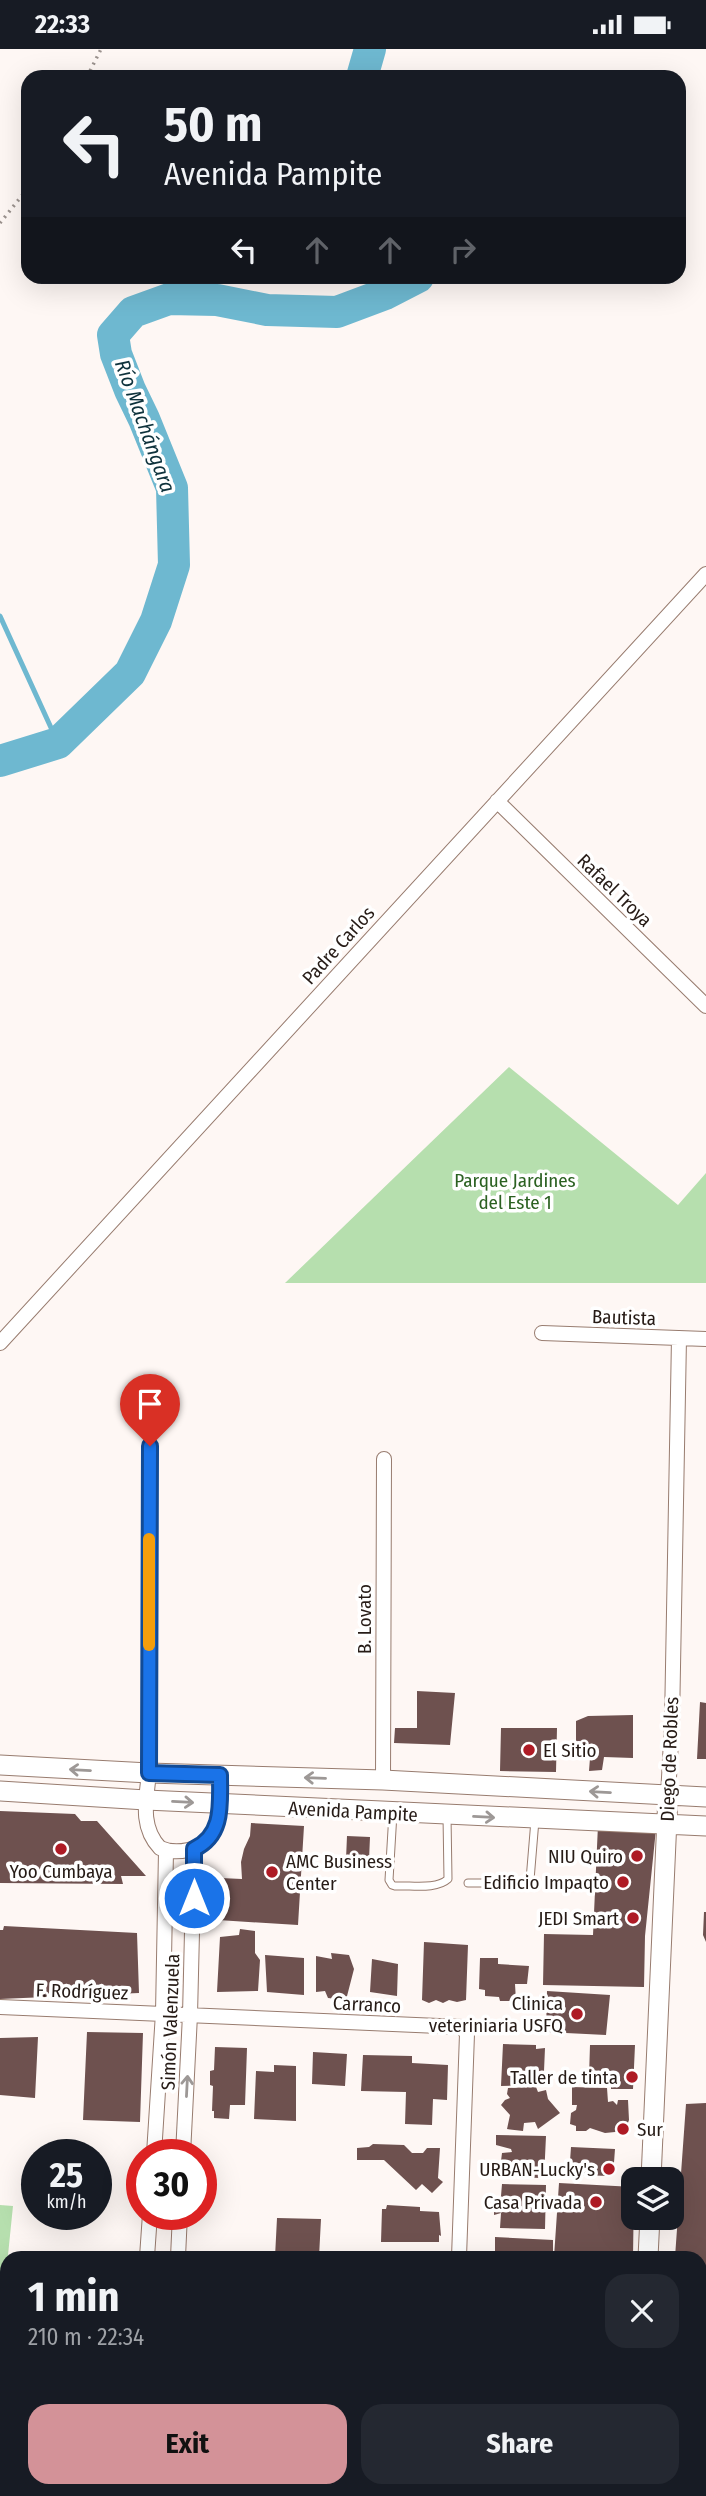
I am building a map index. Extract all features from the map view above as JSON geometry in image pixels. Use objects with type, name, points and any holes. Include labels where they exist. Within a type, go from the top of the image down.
[{"type":"street","name":"Padre Carlos","points":[[0,1343],[706,574]]},
{"type":"street","name":"Rafael Troya","points":[[497,801],[706,1006]]},
{"type":"street","name":"Bautista","points":[[541,1333],[706,1339]]},
{"type":"street","name":"Diego de Robles","points":[[653,2167],[672,1722],[679,1338]]},
{"type":"street","points":[[150,1446],[149,1773],[146,1800],[147,1829],[154,1841],[166,1851],[180,1852],[205,1844],[213,1836],[220,1804],[220,1775]]},
{"type":"street","name":"B. Lovato","points":[[383,1780],[384,1459]]},
{"type":"street","name":"Avenida Pampite","points":[[0,1765],[149,1773],[383,1780],[706,1797]]},
{"type":"street","points":[[383,1780],[388,1812]]},
{"type":"street","name":"Avenida Pampite","points":[[0,1791],[706,1826]]},
{"type":"street","name":"Simón Valenzuela","points":[[183,2139],[194,1849]]},
{"type":"street","name":"Simón Valenzuela","points":[[155,2139],[163,2013],[166,1851]]},
{"type":"street","name":"F. Rodríguez","points":[[0,2007],[163,2013]]},
{"type":"street","name":"Carranco","points":[[163,2013],[462,2027],[466,2030],[459,2251]]},
{"type":"street","points":[[156,2125],[173,2139]]},
{"type":"street","points":[[147,2251],[149,2230]]},
{"type":"street","points":[[177,2251],[179,2230]]},
{"type":"street","points":[[648,2251],[649,2230]]},
{"type":"lane","points":[[388,1812],[389,1879],[395,1886],[435,1885],[448,1879],[447,1815]]},
{"type":"lane","points":[[468,1883],[525,1883],[530,1880],[535,1819]]},
{"type":"path","points":[[90,70],[101,49]]},
{"type":"path","points":[[0,223],[21,197]]},
{"type":"green space","name":"Parque Jardines del Este 1","points":[[509,1067],[678,1205],[706,1173],[706,1283],[285,1283]]},
{"type":"green space","points":[[0,2205],[13,2206],[8,2251],[0,2251]]},
{"type":"building","points":[[417,1691],[455,1693],[450,1745],[394,1743],[395,1728],[417,1728]]},
{"type":"building","points":[[700,1702],[706,1703],[706,1759],[697,1759]]},
{"type":"building","points":[[633,1715],[633,1758],[604,1757],[602,1770],[589,1771],[590,1758],[576,1753],[576,1721],[588,1716]]},
{"type":"building","name":"El Sitio","points":[[501,1728],[557,1728],[556,1772],[500,1771]]},
{"type":"building","name":"Yoo Cumbaya","points":[[0,1811],[75,1814],[81,1821],[97,1821],[146,1876],[121,1876],[123,1884],[0,1883]]},
{"type":"building","name":"AMC Business Center","points":[[251,1823],[304,1826],[298,1925],[218,1920],[220,1878],[242,1879],[241,1862],[250,1836]]},
{"type":"building","points":[[598,1825],[656,1829],[645,1936],[644,1987],[543,1985],[544,1934],[593,1935]]},
{"type":"building","points":[[347,1836],[370,1837],[369,1860],[346,1859]]},
{"type":"building","points":[[706,1912],[706,1942],[703,1935]]},
{"type":"building","points":[[4,1926],[137,1933],[139,1993],[0,1999],[0,1930],[3,1930]]},
{"type":"building","points":[[240,1929],[255,1931],[255,1953],[260,1960],[258,1991],[217,1992],[220,1937],[239,1935]]},
{"type":"building","points":[[424,1942],[468,1945],[466,2000],[449,2000],[443,2003],[436,2000],[429,2003],[422,2000]]},
{"type":"building","points":[[331,1953],[349,1955],[354,1969],[346,2000],[328,1998],[325,1991],[316,1992],[316,1956],[332,1959]]},
{"type":"building","points":[[265,1955],[304,1958],[304,1995],[267,1992]]},
{"type":"building","points":[[480,1958],[498,1958],[498,1964],[529,1966],[527,1984],[515,1984],[516,2001],[500,2001],[499,1997],[485,1996],[485,1990],[479,1989]]},
{"type":"building","points":[[372,1959],[398,1964],[397,1996],[370,1992]]},
{"type":"building","name":"Clinica veteriniaria USFQ","points":[[547,1991],[610,1995],[606,2035],[546,2032]]},
{"type":"building","points":[[87,2032],[143,2033],[140,2122],[83,2120]]},
{"type":"building","points":[[38,2037],[35,2098],[0,2095],[0,2038]]},
{"type":"building","points":[[503,2044],[536,2045],[536,2049],[545,2048],[544,2071],[537,2072],[537,2085],[501,2086]]},
{"type":"building","points":[[590,2045],[635,2045],[633,2089],[611,2089],[611,2083],[614,2081],[589,2077]]},
{"type":"building","points":[[215,2047],[247,2048],[245,2105],[230,2105],[229,2119],[214,2118],[212,2111],[213,2086],[210,2085],[210,2071],[214,2070]]},
{"type":"building","points":[[313,2052],[347,2054],[345,2086],[312,2084]]},
{"type":"building","points":[[363,2055],[412,2056],[412,2063],[448,2065],[447,2100],[433,2099],[432,2125],[405,2124],[406,2092],[361,2091]]},
{"type":"building","points":[[274,2065],[296,2066],[296,2121],[254,2119],[256,2071],[274,2072]]},
{"type":"building","points":[[536,2087],[538,2092],[546,2090],[548,2099],[560,2113],[538,2129],[535,2122],[524,2123],[523,2131],[507,2129],[510,2115],[501,2105],[510,2098],[507,2094],[508,2088]]},
{"type":"building","points":[[572,2087],[607,2088],[608,2102],[613,2101],[617,2105],[618,2100],[628,2100],[629,2120],[625,2131],[605,2133],[590,2128],[576,2131],[576,2126],[570,2124],[571,2113],[576,2110],[577,2105],[572,2105]]},
{"type":"building","points":[[706,2103],[706,2251],[675,2251],[677,2230],[684,2230],[684,2167],[681,2167],[686,2104]]},
{"type":"building","points":[[496,2135],[546,2136],[544,2178],[499,2177],[502,2153],[512,2152],[511,2149],[496,2145]]},
{"type":"building","points":[[373,2144],[404,2145],[412,2153],[423,2153],[427,2148],[440,2148],[438,2178],[443,2182],[432,2193],[422,2184],[416,2190],[384,2160],[357,2160],[357,2148]]},
{"type":"building","points":[[571,2147],[615,2149],[613,2176],[569,2175]]},
{"type":"building","name":"Casa Privada","points":[[559,2183],[621,2186],[621,2230],[633,2230],[633,2251],[554,2251]]},
{"type":"building","points":[[502,2184],[546,2185],[545,2229],[500,2228],[501,2213],[494,2215],[494,2198],[501,2196]]},
{"type":"building","points":[[387,2205],[420,2207],[420,2211],[439,2212],[439,2242],[381,2242],[382,2209],[386,2209]]},
{"type":"building","points":[[277,2218],[321,2219],[319,2251],[275,2251]]},
{"type":"building","points":[[495,2237],[553,2240],[553,2251],[495,2251]]},
{"type":"waterway","name":"Río Machángara","points":[[364,70],[370,49]]},
{"type":"waterway","name":"Río Machángara","points":[[0,761],[58,743],[130,673],[156,621],[174,565],[172,488],[116,354],[113,335],[133,312],[169,299],[217,300],[267,310],[337,312],[404,284]]},
{"type":"waterway","points":[[0,616],[58,743]]},
{"type":"slow traffic","points":[[149,1539],[149,1645]]},
{"type":"place","name":"El Sitio","points":[[529,1750]]},
{"type":"place","name":"Yoo Cumbaya","points":[[61,1849]]},
{"type":"place","name":"NIU Quiro","points":[[637,1856]]},
{"type":"place","name":"AMC Business Center","points":[[272,1872]]},
{"type":"place","name":"Edificio Impaqto","points":[[623,1882]]},
{"type":"place","name":"JEDI Smart","points":[[633,1918]]},
{"type":"place","name":"Clinica veteriniaria USFQ","points":[[577,2014]]},
{"type":"place","name":"Taller de tinta","points":[[632,2077]]},
{"type":"place","name":"Sur","points":[[623,2129]]},
{"type":"place","name":"URBAN-Lucky's","points":[[609,2169]]},
{"type":"place","name":"Casa Privada","points":[[596,2202]]},
{"type":"route","points":[[150,1446],[149,1773],[220,1775],[220,1804],[213,1836],[194,1849],[194,1898]]}]
